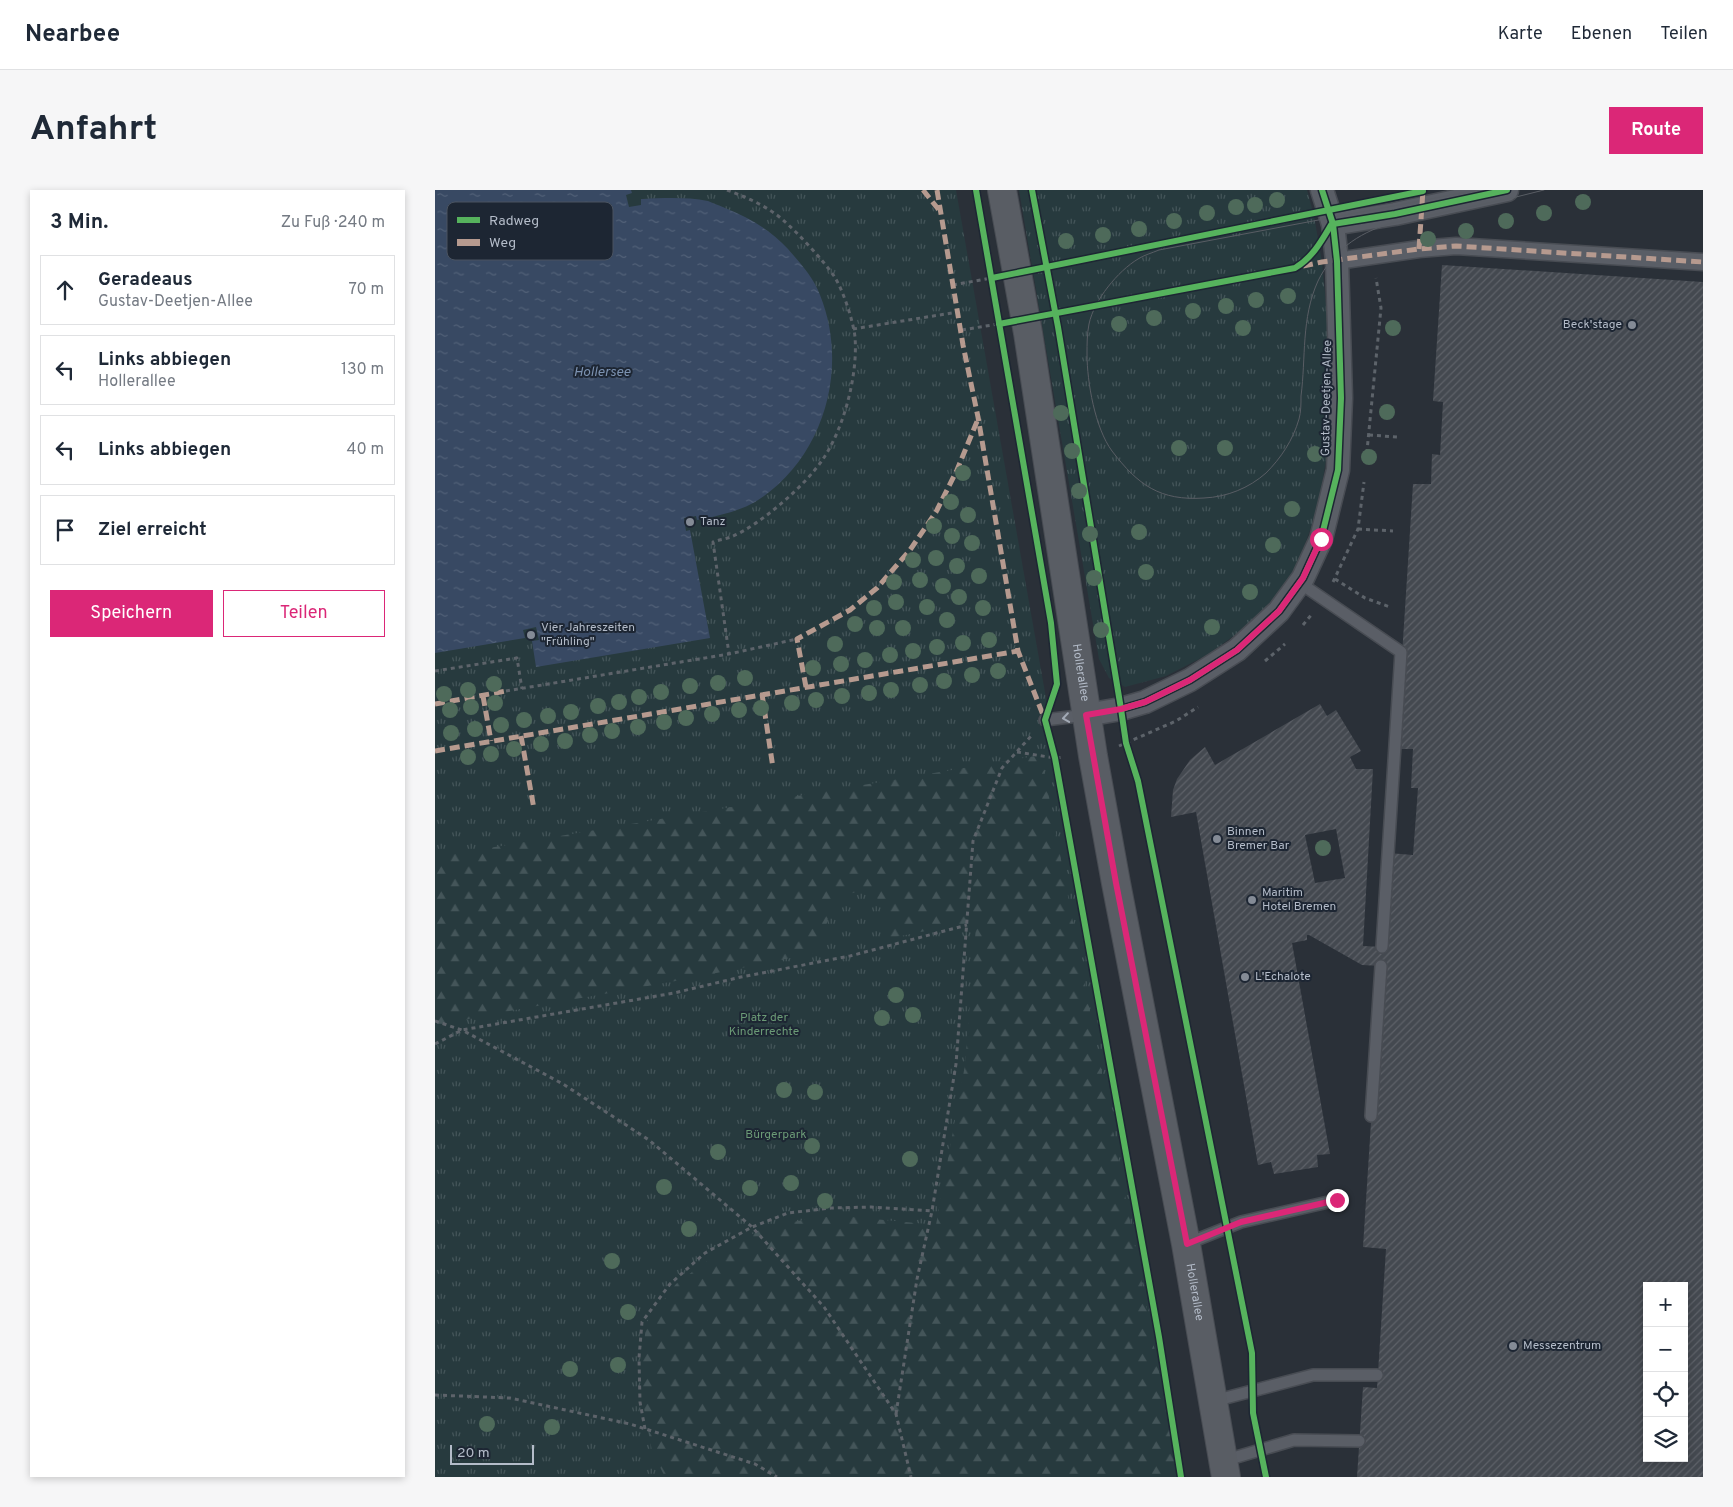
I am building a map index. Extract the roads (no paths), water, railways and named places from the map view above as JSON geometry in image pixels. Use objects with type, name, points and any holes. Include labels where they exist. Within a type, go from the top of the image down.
[{"type":"main road","name":"Hollerallee","points":[[1002,190],[1029,333],[1086,715],[1116,883],[1187,1244],[1225,1469]]},
{"type":"street","name":"Gustav-Deetjen-Allee","points":[[1086,715],[1121,709],[1145,702],[1190,680],[1237,650],[1279,611],[1300,583],[1321,539],[1337,470],[1341,398],[1337,261],[1333,224],[1323,190]]},
{"type":"street","points":[[1333,224],[1395,214],[1507,190]]},
{"type":"street","points":[[1337,261],[1419,249],[1456,246],[1703,262]]},
{"type":"lane","points":[[1300,583],[1401,652],[1382,947]]},
{"type":"lane","points":[[1045,720],[1086,715]]},
{"type":"lane","points":[[1371,1116],[1381,966]]},
{"type":"lane","points":[[1187,1244],[1241,1222],[1337,1200]]},
{"type":"lane","points":[[1214,1401],[1313,1375],[1377,1375]]},
{"type":"lane","points":[[1225,1469],[1294,1440],[1359,1441]]},
{"type":"water","name":"Hollersee","points":[[435,190],[631,190],[632,193],[626,195],[629,207],[641,205],[641,199],[684,198],[708,201],[743,216],[767,230],[788,249],[806,271],[820,295],[829,323],[832,353],[831,382],[824,410],[813,438],[798,462],[779,484],[755,502],[734,511],[697,520],[696,516],[684,518],[686,531],[690,530],[710,638],[536,667],[532,641],[539,640],[536,627],[523,630],[525,638],[435,653]]},
{"type":"tram line","points":[[1478,190],[1159,250],[1143,256],[1130,264],[1101,296],[1092,315],[1088,332],[1087,365],[1090,391],[1101,430],[1112,451],[1141,482],[1162,493],[1175,497],[1204,498],[1221,496],[1237,491],[1252,483],[1266,473],[1277,461],[1290,441],[1299,419],[1306,324],[1309,309],[1318,281],[1338,253],[1357,238],[1389,224],[1544,190]]},
{"type":"place","name":"Beck'stage","points":[[1632,325]]},
{"type":"place","name":"Tanz","points":[[690,522]]},
{"type":"place","name":"Vier Jahreszeiten \"Frühling\"","points":[[531,635]]},
{"type":"place","name":"Binnen Bremer Bar","points":[[1217,839]]},
{"type":"place","name":"Maritim Hotel Bremen","points":[[1252,900]]},
{"type":"place","name":"L'Echalote","points":[[1245,977]]},
{"type":"place","name":"Messezentrum","points":[[1513,1346]]},
{"type":"park label","name":"Platz der Kinderrechte","points":[[764,1025]]},
{"type":"park label","name":"Bürgerpark","points":[[776,1135]]}]
